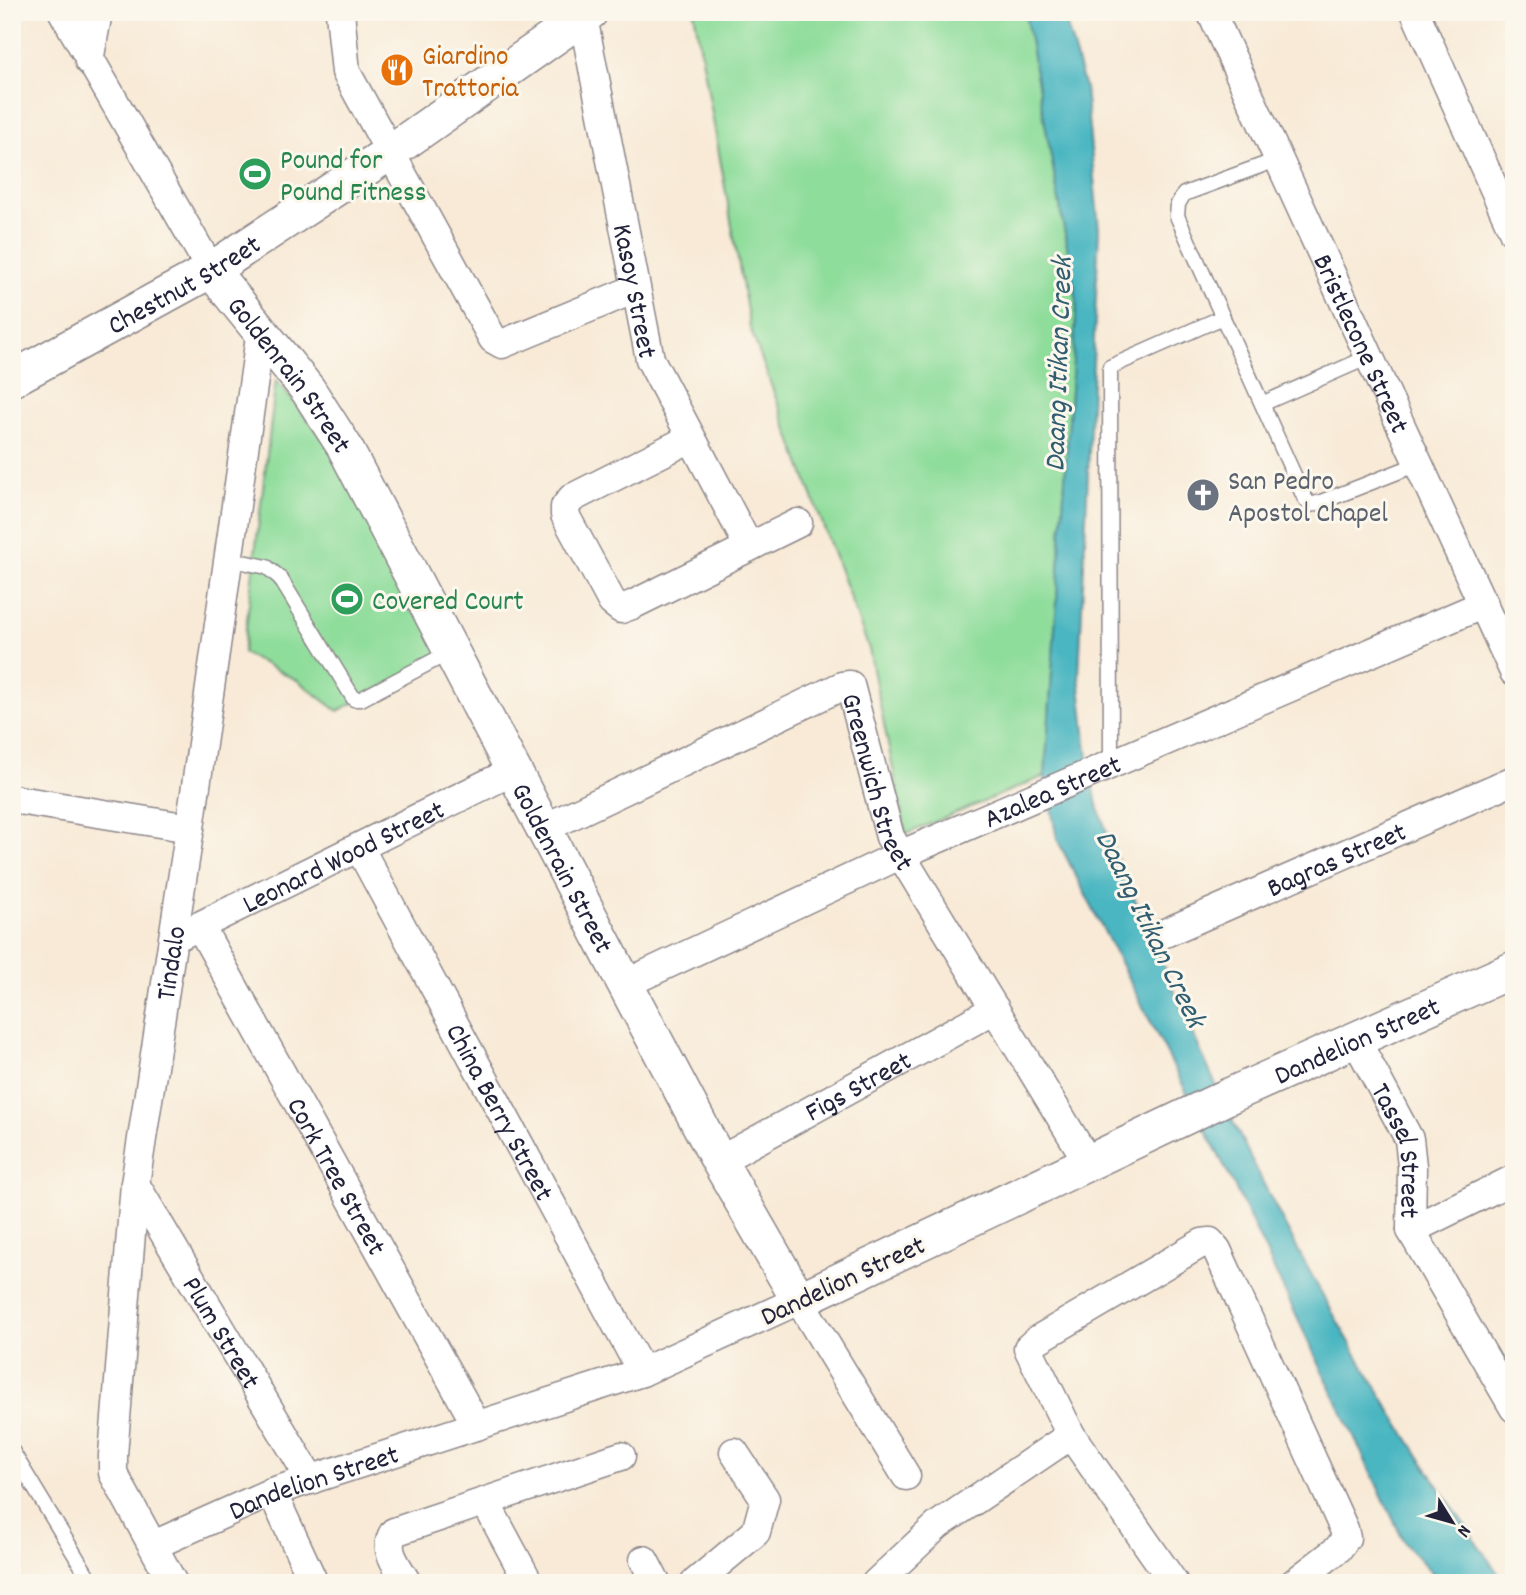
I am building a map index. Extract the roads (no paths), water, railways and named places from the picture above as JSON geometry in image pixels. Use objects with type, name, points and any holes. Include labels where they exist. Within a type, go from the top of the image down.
[{"type":"street","points":[[63,12],[211,270]]},
{"type":"street","points":[[89,61],[98,12]]},
{"type":"street","points":[[340,12],[346,72],[392,151],[493,339],[502,344],[635,289]]},
{"type":"street","name":"Bristlecone Street","points":[[1211,12],[1514,672]]},
{"type":"street","points":[[1415,12],[1514,233]]},
{"type":"street","name":"Chestnut Street","points":[[12,379],[211,270],[392,151],[585,14]]},
{"type":"street","name":"Kasoy Street","points":[[585,14],[650,359],[749,547]]},
{"type":"street","name":"Goldenrain Street","points":[[211,270],[309,390],[344,446],[719,1161],[799,1300],[906,1476]]},
{"type":"street","name":"Tindalo","points":[[173,1583],[113,1473],[135,1184],[191,828],[261,330]]},
{"type":"street","points":[[691,438],[572,498],[565,507],[565,516],[612,602],[621,609],[798,523]]},
{"type":"street","name":"Azalea Street","points":[[625,984],[900,855],[1484,604]]},
{"type":"street","name":"Greenwich Street","points":[[545,828],[842,686],[850,685],[890,837],[1087,1162]]},
{"type":"street","name":"Leonard Wood Street","points":[[174,938],[360,849],[513,771]]},
{"type":"street","name":"Bagras Street","points":[[1158,936],[1514,780]]},
{"type":"street","points":[[12,799],[191,828]]},
{"type":"street","name":"China Berry Street","points":[[360,849],[642,1372]]},
{"type":"street","name":"Cork Tree Street","points":[[200,926],[477,1426]]},
{"type":"street","name":"Dandelion Street","points":[[154,1545],[272,1492],[642,1372],[1181,1118],[1514,969]]},
{"type":"street","name":"Figs Street","points":[[719,1161],[995,1009]]},
{"type":"street","name":"Tassel Street","points":[[1356,1040],[1409,1139],[1412,1166],[1411,1230],[1503,1364],[1514,1408]]},
{"type":"street","points":[[1411,1230],[1514,1179]]},
{"type":"street","name":"Plum Street","points":[[135,1184],[311,1480]]},
{"type":"street","points":[[1174,1583],[1072,1435],[1028,1349],[1037,1340],[1096,1305],[1202,1243],[1210,1242],[1217,1250],[1346,1538],[1338,1549],[1294,1583]]},
{"type":"street","points":[[876,1583],[938,1525],[1072,1435]]},
{"type":"street","points":[[695,1583],[756,1532],[765,1499],[734,1452]]},
{"type":"street","points":[[407,1583],[389,1551],[394,1532],[621,1456]]},
{"type":"street","points":[[272,1492],[314,1583]]},
{"type":"street","points":[[486,1503],[529,1583]]},
{"type":"lane","points":[[1279,159],[1184,194],[1178,204],[1177,216],[1264,403],[1304,498],[1310,505],[1419,464]]},
{"type":"lane","points":[[1102,769],[1110,367],[1223,317]]},
{"type":"lane","points":[[1264,403],[1371,356]]},
{"type":"lane","points":[[228,559],[267,567],[280,578],[354,699],[361,699],[450,652]]},
{"type":"lane","points":[[12,1451],[92,1583]]},
{"type":"water","points":[[1025,12],[1063,12],[1085,88],[1099,229],[1079,676],[1088,759],[1097,804],[1114,852],[1204,1059],[1265,1187],[1328,1304],[1395,1418],[1505,1583],[1442,1583],[1405,1544],[1232,1181],[1057,839],[1045,776],[1077,301]]},
{"type":"place","name":"Giardino Trattoria","points":[[397,70]]},
{"type":"place","name":"Pound for Pound Fitness","points":[[255,174]]},
{"type":"place","name":"San Pedro Apostol Chapel","points":[[1203,495]]},
{"type":"place","name":"Covered Court","points":[[347,599]]},
{"type":"water label","name":"Daang Itikan Creek","points":[[1057,364]]},
{"type":"water label","name":"Daang Itikan Creek","points":[[1152,928]]}]
